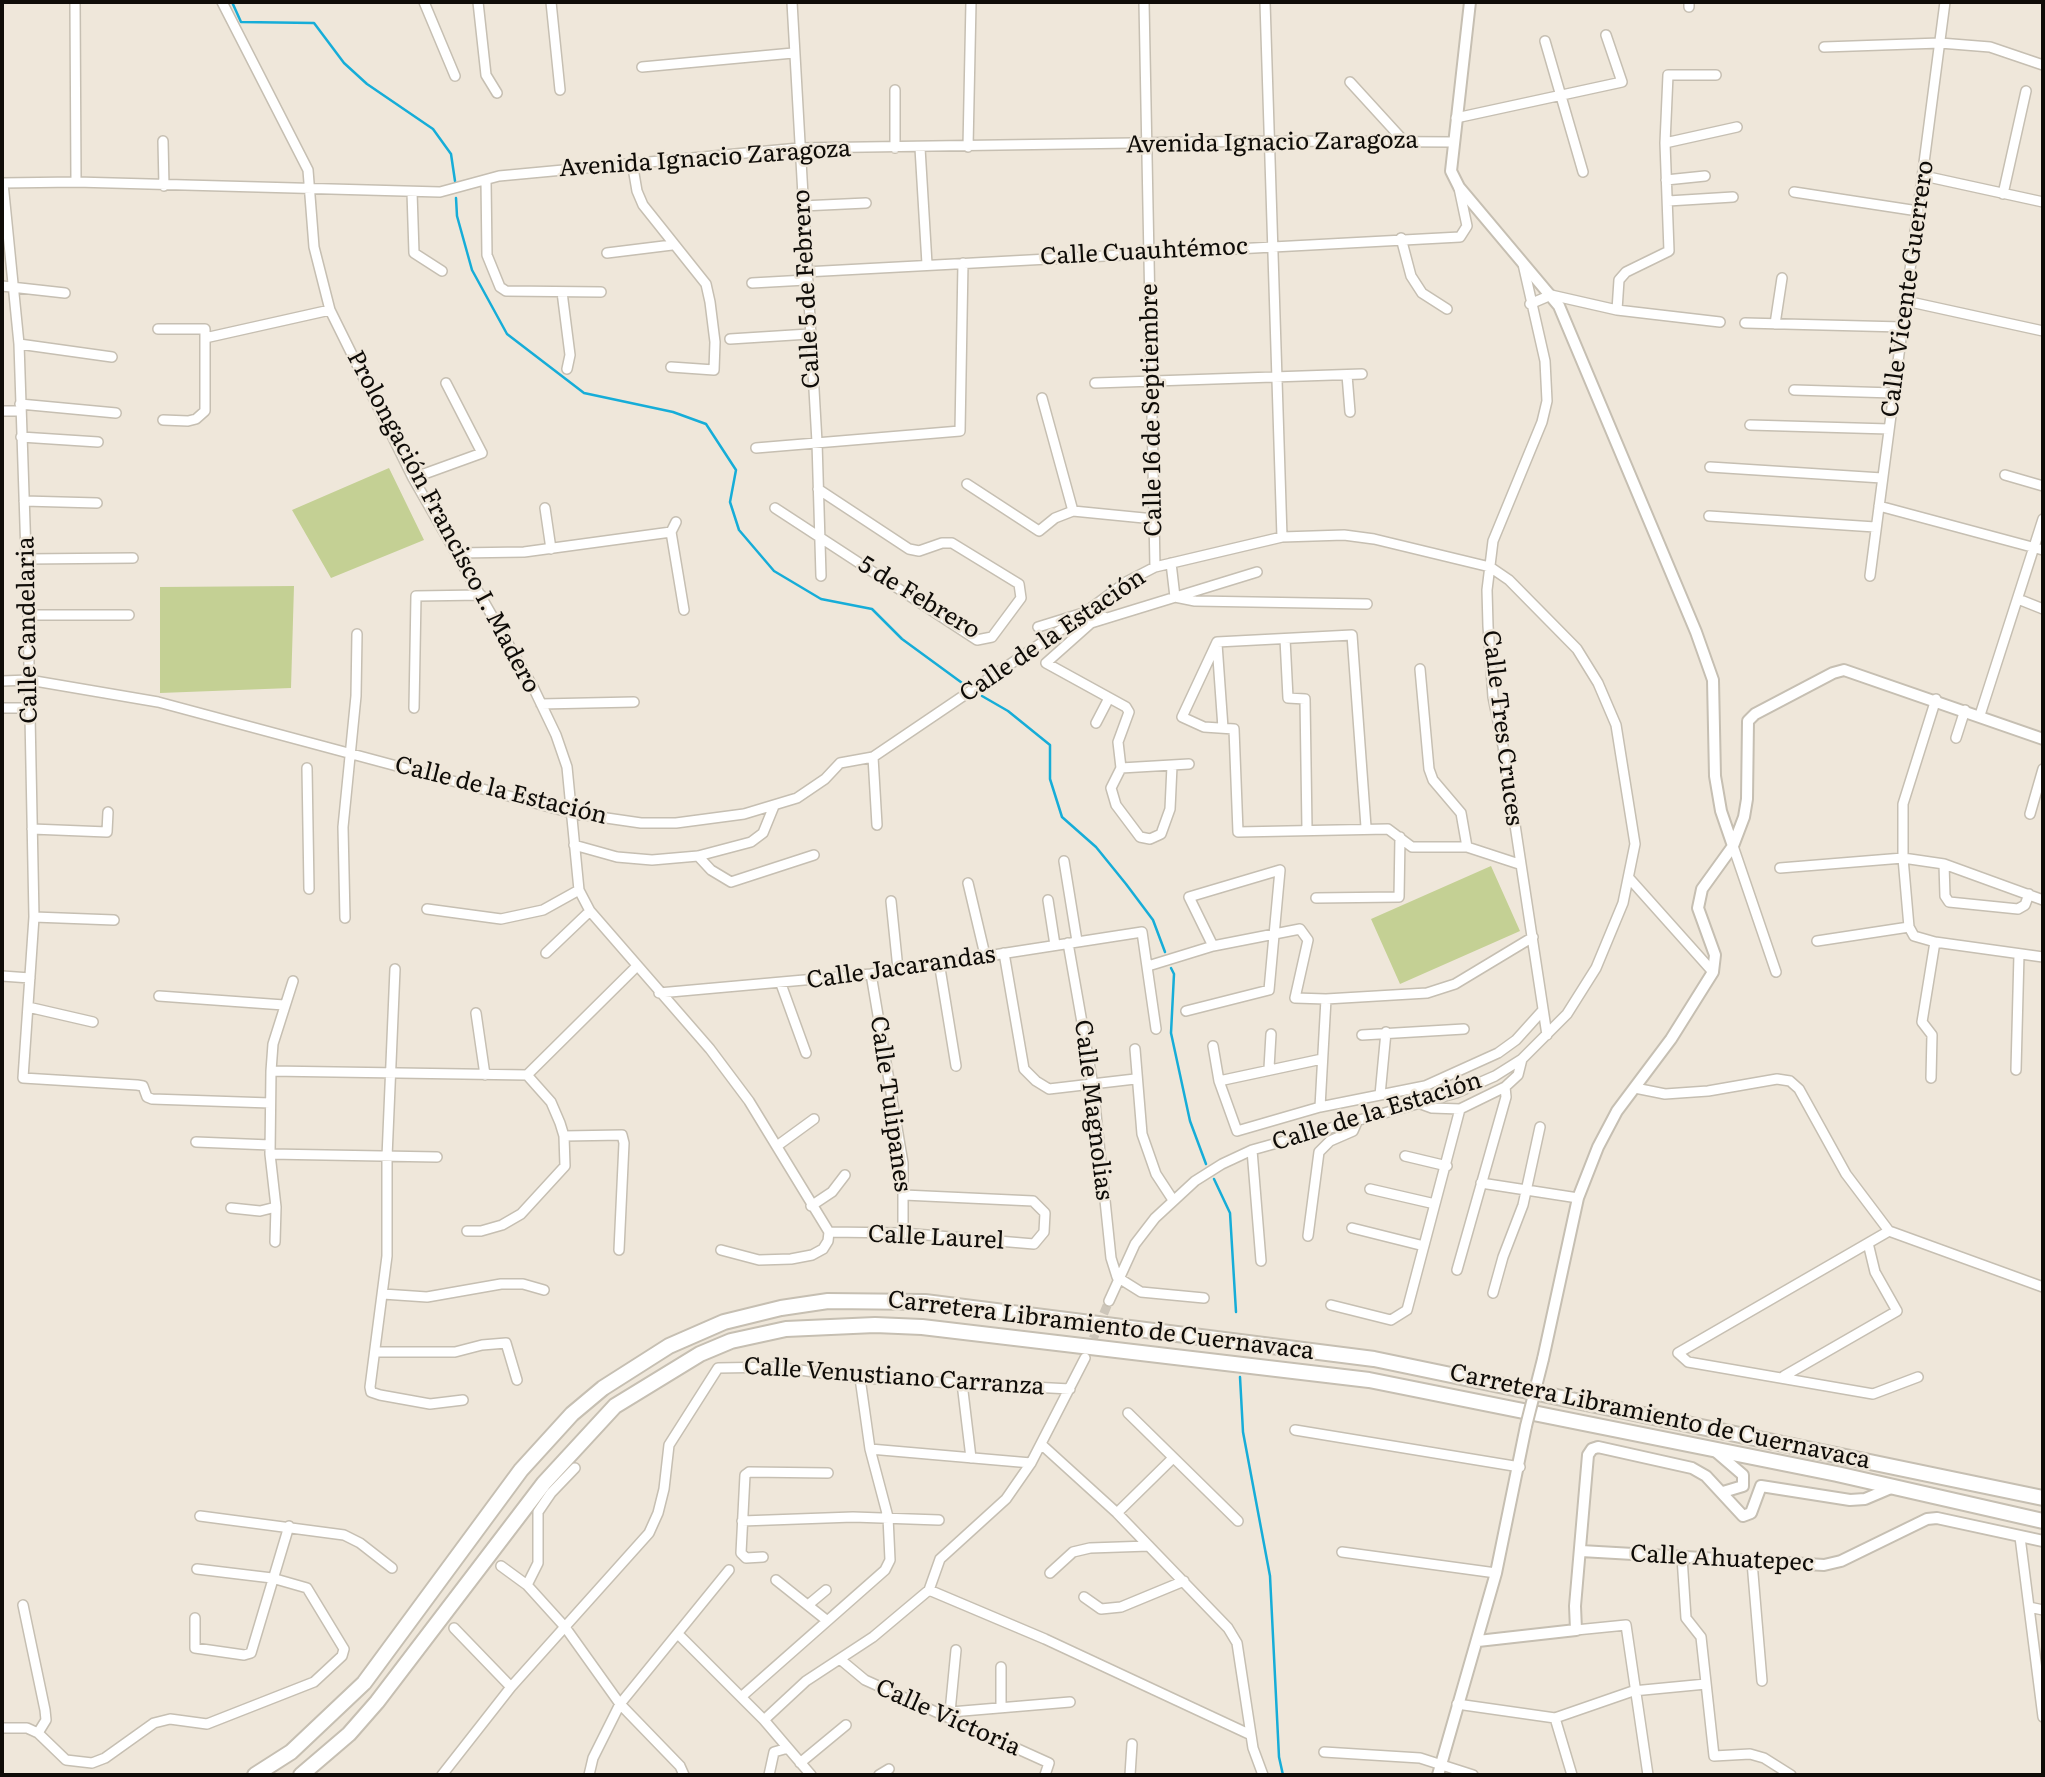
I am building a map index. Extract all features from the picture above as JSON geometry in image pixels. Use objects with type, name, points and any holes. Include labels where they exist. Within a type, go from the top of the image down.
[{"type":"highway","name":"Carretera Libramiento de Cuernavaca","points":[[256,1775],[291,1752],[364,1683],[545,1441],[572,1414],[612,1382],[669,1346],[724,1322],[781,1308],[828,1301],[925,1302],[1374,1359],[1460,1374],[2043,1498]]},
{"type":"highway","name":"Carretera Libramiento de Cuernavaca","points":[[301,1775],[349,1734],[377,1702],[544,1483],[600,1420],[615,1406],[675,1367],[710,1350],[756,1335],[818,1326],[875,1325],[1157,1352],[1369,1380],[1714,1450],[2043,1521]]},
{"type":"street","points":[[75,2],[76,182]]},
{"type":"street","name":"Prolongación Francisco I. Madero","points":[[222,2],[308,170],[314,247],[330,310],[413,478],[458,553],[541,704],[567,767],[579,890]]},
{"type":"street","points":[[424,2],[455,76]]},
{"type":"street","points":[[478,2],[483,62],[488,81],[497,93]]},
{"type":"street","points":[[551,2],[559,90]]},
{"type":"street","name":"Calle 5 de Febrero","points":[[792,2],[817,442],[821,576]]},
{"type":"street","points":[[968,146],[971,2]]},
{"type":"street","name":"Calle 16 de Septiembre","points":[[1144,2],[1155,567]]},
{"type":"street","points":[[1265,2],[1267,141],[1282,537]]},
{"type":"street","name":"Calle Tres Cruces","points":[[1470,2],[1451,171],[1459,187],[1551,295],[1706,656],[1713,680],[1715,776],[1721,811],[1733,846]]},
{"type":"street","name":"Calle Vicente Guerrero","points":[[1870,576],[1945,2]]},
{"type":"street","points":[[1456,118],[1622,82],[1606,35]]},
{"type":"street","points":[[1545,41],[1583,172]]},
{"type":"street","points":[[1824,47],[1940,43],[1990,47],[2043,65]]},
{"type":"street","points":[[642,67],[793,53]]},
{"type":"street","points":[[1617,310],[1619,280],[1626,272],[1669,251],[1665,143],[1668,75],[1716,75]]},
{"type":"street","points":[[1350,82],[1403,140]]},
{"type":"street","points":[[895,90],[895,148]]},
{"type":"street","points":[[2003,194],[2026,91]]},
{"type":"street","points":[[1665,143],[1737,127]]},
{"type":"street","points":[[163,141],[164,186]]},
{"type":"street","name":"Avenida Ignacio Zaragoza","points":[[3,183],[76,182],[440,192],[499,176],[799,148],[1146,145],[1267,141],[1453,142]]},
{"type":"street","points":[[920,148],[928,264]]},
{"type":"street","points":[[632,162],[637,191],[643,205],[672,245],[706,284],[715,342],[714,370],[671,367]]},
{"type":"street","points":[[1667,180],[1705,176]]},
{"type":"street","points":[[1924,176],[2043,202]]},
{"type":"street","points":[[486,181],[487,255],[500,287],[506,291],[601,292]]},
{"type":"street","name":"Calle Candelaria","points":[[3,183],[19,344],[28,615],[34,917],[23,1078],[137,1085],[143,1086],[147,1097],[152,1099],[270,1103]]},
{"type":"street","points":[[1459,187],[1465,216]]},
{"type":"street","points":[[412,192],[414,253],[442,271]]},
{"type":"street","points":[[1794,192],[1918,211]]},
{"type":"street","points":[[1668,201],[1733,197]]},
{"type":"street","points":[[802,206],[866,203]]},
{"type":"street","name":"Calle Cuauhtémoc","points":[[752,283],[928,264],[1460,237],[1467,226],[1465,216],[1477,208]]},
{"type":"street","points":[[1401,238],[1411,276],[1422,293],[1447,309]]},
{"type":"street","points":[[607,253],[672,245]]},
{"type":"street","points":[[756,448],[960,431],[963,263]]},
{"type":"street","name":"Calle Tres Cruces","points":[[1523,264],[1545,361],[1547,401],[1542,422],[1493,541],[1487,590],[1493,697],[1503,746],[1547,1035]]},
{"type":"street","points":[[1775,324],[1782,278]]},
{"type":"street","points":[[2,286],[65,293]]},
{"type":"street","points":[[562,292],[569,346],[566,369]]},
{"type":"street","points":[[1530,304],[1551,295],[1617,310],[1720,322]]},
{"type":"street","points":[[1906,301],[2043,331]]},
{"type":"street","points":[[205,338],[330,310]]},
{"type":"street","points":[[1745,323],[1902,327]]},
{"type":"street","points":[[158,329],[205,328],[205,411],[196,419],[163,420]]},
{"type":"street","points":[[730,340],[809,334]]},
{"type":"street","points":[[19,344],[112,357]]},
{"type":"street","points":[[1095,383],[1362,374]]},
{"type":"street","points":[[1348,375],[1350,412]]},
{"type":"street","points":[[413,478],[482,453],[446,383]]},
{"type":"street","points":[[1794,390],[1894,393]]},
{"type":"street","points":[[1042,398],[1073,511]]},
{"type":"street","points":[[2,411],[20,407],[116,413]]},
{"type":"street","points":[[1750,425],[1889,429]]},
{"type":"street","points":[[21,437],[98,442]]},
{"type":"street","points":[[1710,467],[1882,478]]},
{"type":"street","points":[[2005,475],[2043,486]]},
{"type":"street","points":[[967,484],[1039,531],[1055,518],[1073,511],[1154,519]]},
{"type":"street","name":"5 de Febrero","points":[[775,508],[977,640],[992,637],[1021,597],[1018,584],[952,543],[942,543],[919,551],[909,549],[818,489]]},
{"type":"street","points":[[24,501],[97,503]]},
{"type":"street","points":[[1879,506],[2039,549]]},
{"type":"street","points":[[545,508],[551,549]]},
{"type":"street","points":[[1709,516],[1875,527]]},
{"type":"street","points":[[1980,715],[2018,599],[2039,549],[2043,519]]},
{"type":"street","points":[[676,522],[671,533],[684,610]]},
{"type":"street","points":[[458,553],[551,549],[671,533]]},
{"type":"street","name":"Calle de la Estación","points":[[2,681],[29,680],[158,702],[572,813],[641,823],[677,823],[716,819],[797,798],[825,779],[840,763],[873,757],[1068,625],[1126,582],[1155,567],[1282,537],[1344,535],[1374,539],[1490,567],[1509,580],[1559,628],[1598,683],[1616,725],[1634,821],[1635,844],[1629,878],[1612,934],[1596,968],[1567,1014],[1522,1059],[1466,1089],[1252,1150],[1211,1170],[1173,1200],[1135,1244],[1117,1277],[1109,1301]]},
{"type":"street","points":[[26,559],[133,558]]},
{"type":"street","points":[[1171,563],[1175,597]]},
{"type":"street","points":[[1172,766],[1167,821],[1161,834],[1150,839],[1140,837],[1116,805],[1111,788],[1121,768],[1118,742],[1129,712],[1126,706],[1046,663],[1091,623],[1257,572]]},
{"type":"street","points":[[414,708],[416,596],[481,595]]},
{"type":"street","points":[[1175,597],[1195,601],[1367,604]]},
{"type":"street","points":[[2018,599],[2043,609]]},
{"type":"street","points":[[1038,627],[1080,614],[1109,617]]},
{"type":"street","points":[[28,615],[129,615]]},
{"type":"street","points":[[345,918],[343,827],[356,696],[357,634]]},
{"type":"street","points":[[1217,642],[1352,635],[1366,827]]},
{"type":"street","points":[[1285,639],[1288,698],[1305,699],[1307,828]]},
{"type":"street","points":[[1217,642],[1182,717],[1204,727],[1234,729],[1238,832],[1307,828],[1388,829],[1412,847],[1467,846],[1519,864]]},
{"type":"street","points":[[1217,642],[1223,728]]},
{"type":"street","points":[[1420,669],[1429,769],[1433,780],[1461,813],[1467,846]]},
{"type":"street","points":[[1440,1770],[1496,1573],[1578,1198],[1598,1147],[1618,1111],[1671,1039],[1713,972],[1715,955],[1698,908],[1702,888],[1733,846],[1747,799],[1748,721],[1755,714],[1833,673],[1844,670],[1936,699],[2043,739]]},
{"type":"street","points":[[1096,723],[1109,698]]},
{"type":"street","points":[[1936,699],[1903,804],[1903,858],[1909,927],[1914,936],[1935,942],[2043,957]]},
{"type":"street","points":[[541,704],[634,702]]},
{"type":"street","points":[[2,708],[29,708]]},
{"type":"street","points":[[1956,738],[1965,710]]},
{"type":"street","points":[[873,757],[877,825]]},
{"type":"street","points":[[1121,768],[1189,764]]},
{"type":"street","points":[[307,768],[309,889]]},
{"type":"street","points":[[2030,814],[2043,769]]},
{"type":"street","points":[[574,845],[617,857],[652,860],[698,856],[751,842],[763,833],[774,806]]},
{"type":"street","points":[[32,829],[107,832],[108,812]]},
{"type":"street","points":[[1316,898],[1399,897],[1400,837]]},
{"type":"street","points":[[1733,846],[1776,972]]},
{"type":"street","points":[[698,856],[711,870],[731,882],[814,855]]},
{"type":"street","points":[[1780,868],[1903,858],[1944,864],[2043,900]]},
{"type":"street","name":"Calle Magnolias","points":[[1064,861],[1093,1085],[1111,1258],[1117,1277]]},
{"type":"street","points":[[1944,864],[1945,896],[1949,902],[2018,908],[2025,905],[2029,894]]},
{"type":"street","points":[[1186,1011],[1269,990],[1280,870],[1189,897],[1213,946]]},
{"type":"street","points":[[1629,878],[1713,972]]},
{"type":"street","points":[[968,883],[985,955]]},
{"type":"street","points":[[427,908],[502,919],[543,910],[579,890],[590,911],[636,967],[710,1049],[777,1146],[829,1233],[823,1248],[813,1255],[791,1259],[759,1260],[721,1250]]},
{"type":"street","points":[[1048,900],[1055,945]]},
{"type":"street","points":[[891,901],[898,968]]},
{"type":"street","points":[[546,953],[590,911]]},
{"type":"street","points":[[34,917],[114,920]]},
{"type":"street","points":[[1817,941],[1909,927]]},
{"type":"street","points":[[1156,1029],[1148,966],[1213,946],[1300,929],[1306,933],[1308,940],[1295,998],[1326,999],[1427,993],[1455,984],[1533,937]]},
{"type":"street","name":"Calle Jacarandas","points":[[659,993],[871,974],[1142,932],[1148,966]]},
{"type":"street","points":[[1931,1078],[1932,1035],[1922,1022],[1935,942]]},
{"type":"street","points":[[1004,953],[1024,1069],[1035,1082],[1049,1088],[1135,1079]]},
{"type":"street","points":[[2016,1070],[2019,954]]},
{"type":"street","points":[[939,962],[956,1066]]},
{"type":"street","points":[[271,1071],[527,1075],[636,967]]},
{"type":"street","points":[[395,969],[387,1157],[389,1213],[383,1294],[371,1392],[430,1404],[463,1400]]},
{"type":"street","name":"Calle Tulipanes","points":[[871,974],[903,1163],[903,1233]]},
{"type":"street","points":[[2,976],[30,978]]},
{"type":"street","points":[[275,1242],[276,1207],[270,1149],[271,1071],[273,1044],[293,981]]},
{"type":"street","points":[[781,984],[806,1053]]},
{"type":"street","points":[[159,996],[284,1005]]},
{"type":"street","points":[[1320,1107],[1326,999]]},
{"type":"street","points":[[28,1007],[93,1022]]},
{"type":"street","points":[[1213,1046],[1219,1081],[1237,1131],[1320,1107],[1425,1086],[1498,1053],[1516,1040],[1543,1010]]},
{"type":"street","points":[[476,1013],[485,1074]]},
{"type":"street","points":[[1362,1035],[1464,1029]]},
{"type":"street","points":[[1380,1095],[1387,1032]]},
{"type":"street","points":[[1269,1068],[1271,1034]]},
{"type":"street","points":[[1135,1049],[1135,1079],[1148,1156],[1173,1200]]},
{"type":"street","points":[[1219,1081],[1269,1068],[1322,1059]]},
{"type":"street","points":[[1421,1104],[1432,1108],[1460,1109],[1505,1087],[1518,1075],[1522,1059]]},
{"type":"street","points":[[467,1231],[481,1231],[502,1225],[522,1214],[565,1166],[565,1136],[551,1102],[527,1075]]},
{"type":"street","points":[[1635,1087],[1665,1094],[1708,1091],[1777,1079],[1790,1081],[1799,1089],[1846,1174],[1889,1231],[2043,1287]]},
{"type":"street","points":[[1457,1270],[1506,1097],[1505,1087]]},
{"type":"street","points":[[1331,1305],[1391,1320],[1407,1310],[1460,1109]]},
{"type":"street","points":[[777,1146],[814,1119]]},
{"type":"street","points":[[1308,1236],[1320,1152],[1330,1141],[1353,1132],[1357,1122]]},
{"type":"street","points":[[1493,1293],[1526,1191],[1540,1127]]},
{"type":"street","points":[[565,1136],[622,1135],[624,1143],[619,1250]]},
{"type":"street","points":[[196,1142],[387,1157],[437,1157]]},
{"type":"street","points":[[1252,1150],[1261,1261]]},
{"type":"street","points":[[1405,1156],[1447,1166]]},
{"type":"street","points":[[811,1206],[832,1192],[845,1175]]},
{"type":"street","points":[[1481,1183],[1578,1198]]},
{"type":"street","points":[[1370,1189],[1436,1204]]},
{"type":"street","name":"Calle Laurel","points":[[829,1233],[903,1233],[1034,1244],[1041,1239],[1045,1213],[1033,1201],[904,1195]]},
{"type":"street","points":[[232,1208],[260,1212],[276,1207]]},
{"type":"street","points":[[1352,1228],[1424,1246]]},
{"type":"street","points":[[1889,1231],[1678,1353],[1688,1362],[1784,1376],[1873,1394],[1918,1377]]},
{"type":"street","points":[[1784,1376],[1898,1311],[1875,1272],[1867,1243]]},
{"type":"street","points":[[1117,1277],[1141,1292],[1204,1297]]},
{"type":"street","points":[[383,1294],[427,1297],[501,1284],[523,1284],[544,1290]]},
{"type":"street","points":[[375,1352],[455,1352],[482,1345],[506,1343],[517,1380]]},
{"type":"street","points":[[764,1720],[806,1681],[841,1660],[929,1590],[940,1559],[1006,1499],[1031,1463],[1084,1358]]},
{"type":"street","name":"Calle Venustiano Carranza","points":[[565,1627],[649,1533],[664,1489],[668,1445],[718,1368],[777,1367],[860,1378],[1070,1389]]},
{"type":"street","points":[[744,1700],[825,1619],[885,1570],[891,1548],[888,1517],[870,1449],[860,1378]]},
{"type":"street","points":[[962,1383],[971,1458]]},
{"type":"street","points":[[1128,1413],[1238,1521]]},
{"type":"street","points":[[1295,1430],[1520,1466]]},
{"type":"street","points":[[1041,1444],[1117,1513],[1228,1628],[1237,1643],[1251,1735],[1264,1775]]},
{"type":"street","points":[[1576,1630],[1575,1606],[1588,1455],[1592,1449],[1598,1447],[1692,1468],[1723,1492],[1743,1516],[1751,1513],[1761,1486],[1850,1500],[1865,1499],[1891,1488]]},
{"type":"street","points":[[870,1449],[1031,1463]]},
{"type":"street","points":[[1714,1450],[1743,1475],[1743,1486],[1723,1492]]},
{"type":"street","points":[[1117,1513],[1173,1458]]},
{"type":"street","points":[[527,1585],[538,1563],[538,1512],[551,1493],[575,1468]]},
{"type":"street","points":[[763,1557],[743,1557],[743,1479],[749,1472],[828,1474]]},
{"type":"street","points":[[200,1516],[344,1535],[360,1543],[392,1568]]},
{"type":"street","points":[[742,1521],[888,1517],[939,1520]]},
{"type":"street","name":"Calle Ahuatepec","points":[[1581,1551],[1824,1564],[1841,1561],[1927,1519],[1937,1518],[2020,1536]]},
{"type":"street","points":[[195,1618],[195,1648],[244,1655],[251,1653],[289,1526]]},
{"type":"street","points":[[2043,1541],[2020,1536],[2041,1683],[2043,1717]]},
{"type":"street","points":[[1050,1573],[1073,1552],[1090,1548],[1149,1546]]},
{"type":"street","points":[[1342,1552],[1496,1573]]},
{"type":"street","points":[[1682,1557],[1686,1618],[1701,1637],[1714,1756],[1750,1754],[1764,1758],[1791,1775]]},
{"type":"street","points":[[1752,1562],[1762,1681]]},
{"type":"street","points":[[500,1566],[527,1585],[565,1627],[620,1704],[680,1766],[684,1775]]},
{"type":"street","points":[[2,1728],[27,1728],[38,1733],[66,1760],[92,1763],[105,1758],[155,1723],[170,1719],[207,1724],[314,1682],[342,1656],[344,1649],[307,1588],[272,1578],[197,1569]]},
{"type":"street","points":[[589,1775],[593,1758],[620,1704],[729,1570]]},
{"type":"street","points":[[776,1580],[825,1619]]},
{"type":"street","points":[[1084,1597],[1101,1609],[1121,1606],[1184,1581]]},
{"type":"street","points":[[808,1605],[826,1590]]},
{"type":"street","points":[[929,1590],[1045,1639],[1251,1735]]},
{"type":"street","points":[[23,1605],[46,1710],[46,1720],[38,1733]]},
{"type":"street","points":[[2029,1607],[2043,1610]]},
{"type":"street","points":[[1478,1641],[1626,1625],[1633,1691],[1648,1775]]},
{"type":"street","points":[[442,1775],[511,1687],[565,1627]]},
{"type":"street","points":[[454,1628],[511,1687]]},
{"type":"street","points":[[679,1634],[764,1720],[811,1775]]},
{"type":"street","points":[[950,1712],[956,1650]]},
{"type":"street","name":"Calle Victoria","points":[[841,1660],[865,1680],[1049,1763],[1045,1775]]},
{"type":"street","points":[[1001,1667],[1001,1706]]},
{"type":"street","points":[[1457,1704],[1555,1718],[1633,1691],[1706,1684]]},
{"type":"street","points":[[937,1713],[1070,1702]]},
{"type":"street","points":[[1555,1718],[1572,1775]]},
{"type":"street","points":[[800,1763],[846,1725]]},
{"type":"street","points":[[1130,1775],[1132,1744]]},
{"type":"street","points":[[769,1775],[774,1752],[788,1748]]},
{"type":"street","points":[[1324,1752],[1420,1758],[1440,1770],[1473,1775]]},
{"type":"street","points":[[879,1775],[889,1769]]},
{"type":"green space","points":[[389,468],[424,540],[331,578],[292,510]]},
{"type":"green space","points":[[294,586],[291,688],[160,693],[160,587]]},
{"type":"green space","points":[[1491,866],[1520,931],[1400,984],[1371,919]]},
{"type":"waterway","points":[[232,2],[241,22],[314,23],[344,63],[367,84],[433,129],[451,154],[455,181]]},
{"type":"waterway","points":[[456,198],[457,216],[472,270],[507,334],[584,393],[673,412],[706,424],[736,470],[730,502],[739,530],[774,571],[821,599],[872,609],[902,639],[969,688]]},
{"type":"waterway","points":[[982,696],[1008,711],[1050,745],[1050,779],[1062,817],[1096,847],[1126,884],[1153,920],[1165,952]]},
{"type":"waterway","points":[[1171,968],[1174,974],[1171,1033],[1190,1121],[1206,1164]]},
{"type":"waterway","points":[[1214,1179],[1230,1213],[1236,1312]]},
{"type":"waterway","points":[[1240,1377],[1243,1432],[1270,1576],[1279,1757],[1283,1775]]},
{"type":"tunnel","points":[[1088,1351],[1109,1301]]}]
